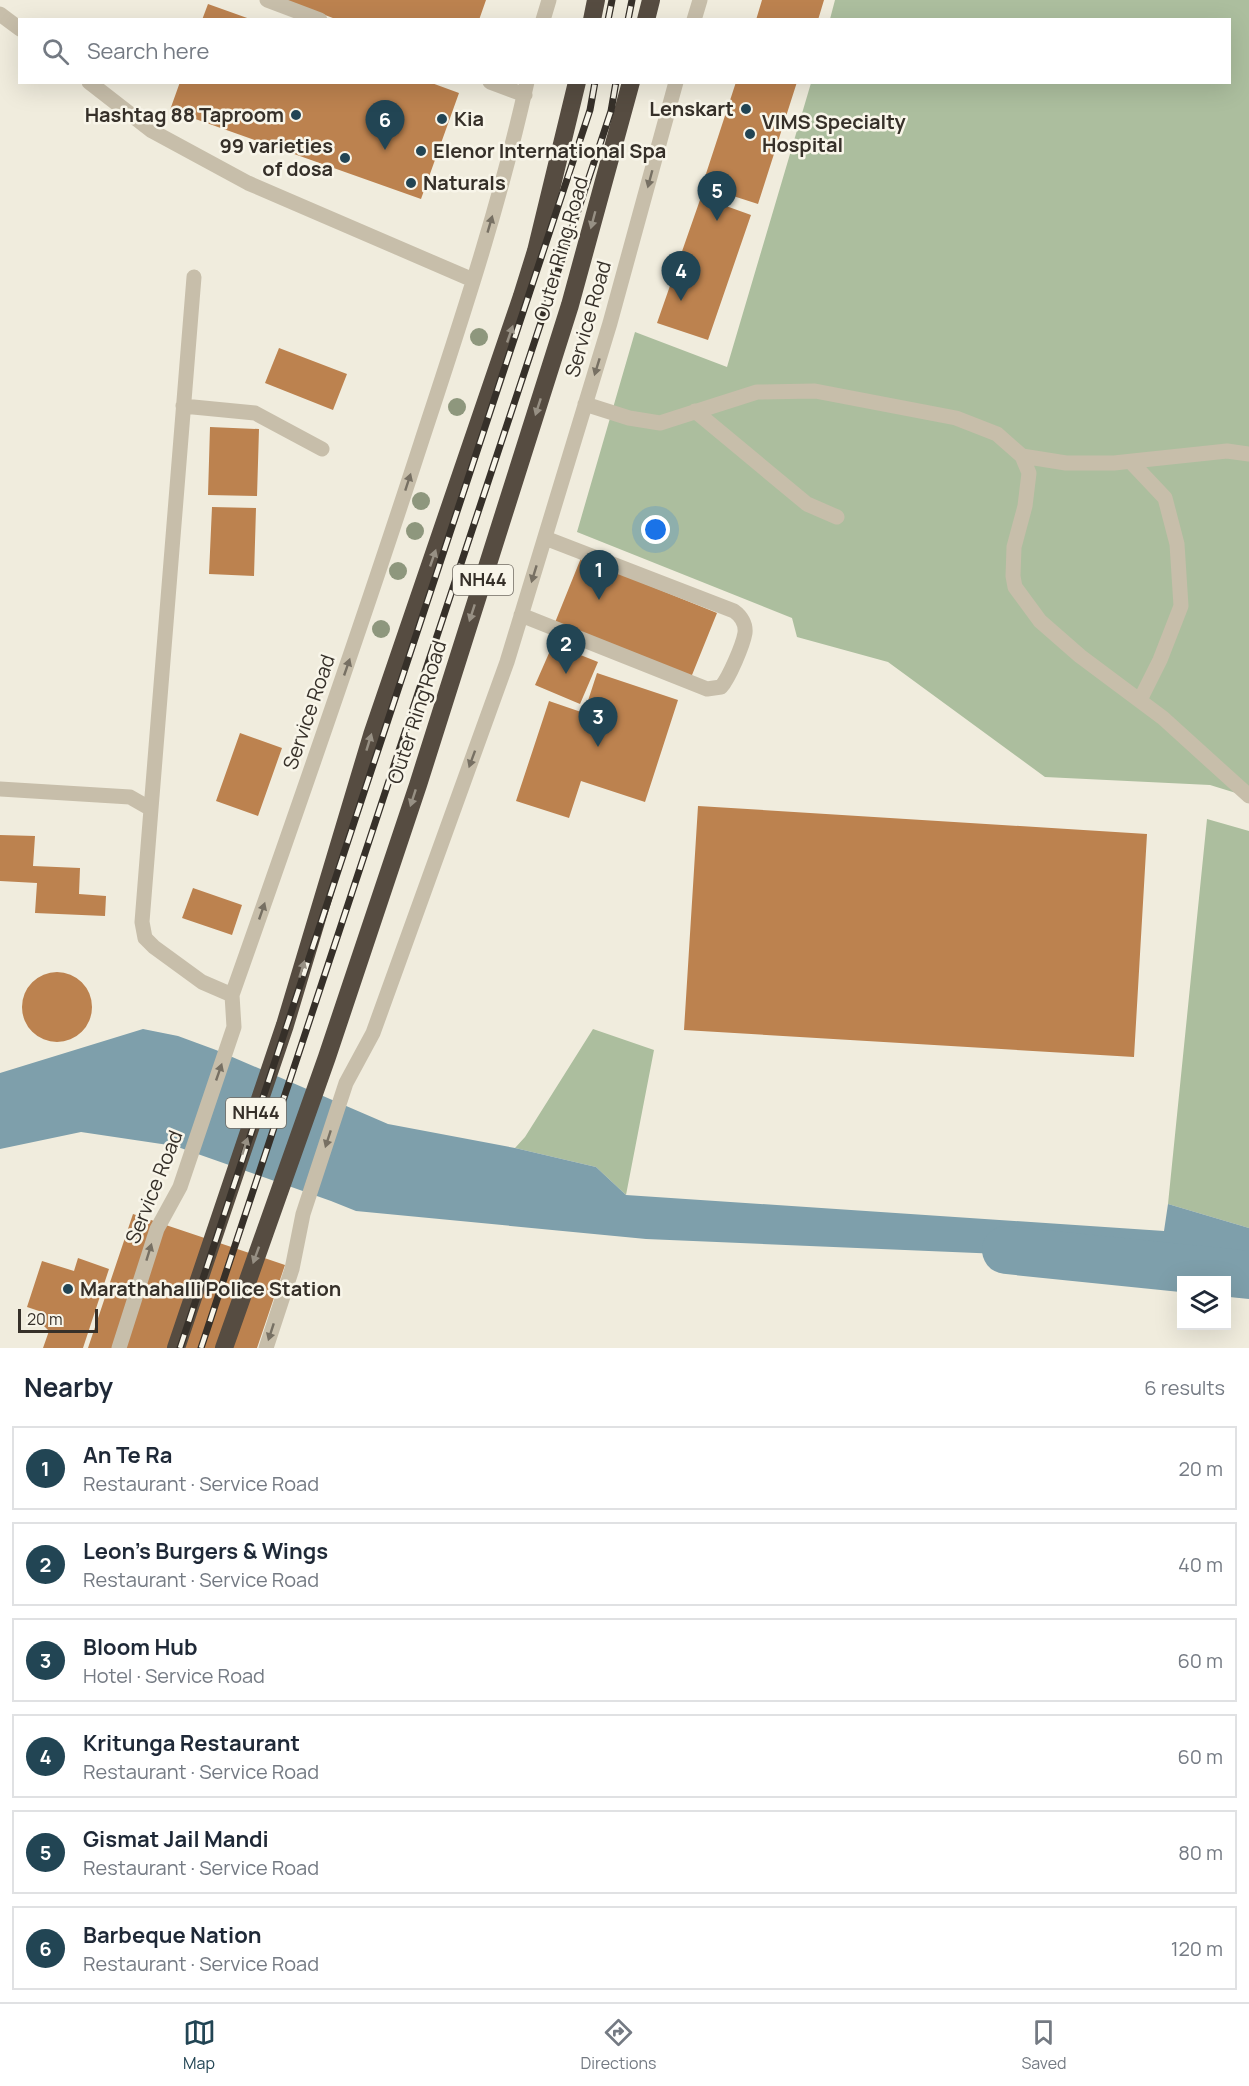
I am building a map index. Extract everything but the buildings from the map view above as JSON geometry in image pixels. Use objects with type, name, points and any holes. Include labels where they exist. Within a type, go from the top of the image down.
[{"type":"highway","points":[[592,18],[596,0]]},
{"type":"highway","points":[[646,18],[651,0]]},
{"type":"highway","name":"Outer Ring Road","points":[[176,1348],[285,1025],[372,735],[522,296],[536,250],[577,84]]},
{"type":"highway","name":"Outer Ring Road","points":[[224,1348],[321,1074],[418,784],[570,305],[630,84]]},
{"type":"street","points":[[267,0],[323,18]]},
{"type":"street","points":[[544,18],[549,0]]},
{"type":"street","points":[[695,18],[700,0]]},
{"type":"street","points":[[0,14],[18,28]]},
{"type":"street","points":[[92,84],[152,131],[248,183],[473,280]]},
{"type":"street","points":[[500,84],[526,89]]},
{"type":"street","name":"Service Road","points":[[266,1348],[291,1269],[303,1214],[346,1083],[373,1033],[507,662],[610,323],[675,84]]},
{"type":"street","name":"Service Road","points":[[119,1348],[157,1229],[180,1187],[234,1027],[232,995],[355,647],[496,206],[526,89]]},
{"type":"street","points":[[194,277],[142,922],[145,938],[154,947],[202,982],[232,995]]},
{"type":"street","points":[[585,404],[629,418],[660,423],[757,392],[815,391],[956,418],[998,434],[1022,456],[1029,473],[1025,506],[1014,547],[1015,587],[1040,621],[1080,657],[1163,718],[1249,796]]},
{"type":"street","points":[[183,406],[255,413],[322,449]]},
{"type":"street","points":[[695,411],[807,504],[837,517]]},
{"type":"street","points":[[1022,456],[1066,463],[1131,462],[1227,451],[1249,454]]},
{"type":"street","points":[[1131,462],[1165,498],[1178,544],[1181,606],[1161,660],[1140,700]]},
{"type":"street","points":[[521,615],[707,689],[722,687],[728,680],[745,632],[741,616],[734,611],[544,538]]},
{"type":"street","points":[[0,789],[130,796],[151,809]]},
{"type":"green space","points":[[835,0],[1249,0],[1249,797],[1210,785],[1045,777],[888,662],[797,637],[792,618],[577,532],[635,332],[727,367],[811,84],[1231,84],[1231,18],[830,18]]},
{"type":"green space","points":[[1207,819],[1249,831],[1249,1228],[1168,1204]]},
{"type":"green space","points":[[593,1029],[654,1050],[626,1195],[596,1167],[515,1148],[525,1137]]},
{"type":"water","points":[[143,1029],[178,1036],[216,1050],[388,1124],[515,1148],[596,1167],[626,1195],[1164,1231],[1168,1204],[1249,1228],[1249,1277],[1120,1259],[646,1239],[356,1211],[175,1146],[81,1132],[0,1149],[0,1073]]},
{"type":"waterway","points":[[1006,1250],[1249,1275]]},
{"type":"railway","points":[[608,18],[612,0]]},
{"type":"railway","points":[[628,18],[632,0]]},
{"type":"railway","points":[[180,1348],[590,110],[595,84]]},
{"type":"railway","points":[[201,1348],[611,111],[616,84]]},
{"type":"place","name":"Lenskart","points":[[746,109]]},
{"type":"place","name":"Hashtag 88 Taproom","points":[[296,115]]},
{"type":"place","name":"Kia","points":[[442,119]]},
{"type":"place","name":"VIMS Specialty Hospital","points":[[750,134]]},
{"type":"place","name":"Barbeque Nation","points":[[385,150]]},
{"type":"place","name":"Elenor International Spa","points":[[421,151]]},
{"type":"place","name":"99 varieties of dosa","points":[[345,158]]},
{"type":"place","name":"Naturals","points":[[411,183]]},
{"type":"place","name":"Gismat Jail Mandi","points":[[717,221]]},
{"type":"place","name":"Kritunga Restaurant","points":[[681,301]]},
{"type":"place","name":"An Te Ra","points":[[599,600]]},
{"type":"place","name":"Leon's Burgers & Wings","points":[[566,674]]},
{"type":"place","name":"Bloom Hub","points":[[598,747]]},
{"type":"place","name":"Marathahalli Police Station","points":[[68,1289]]}]
